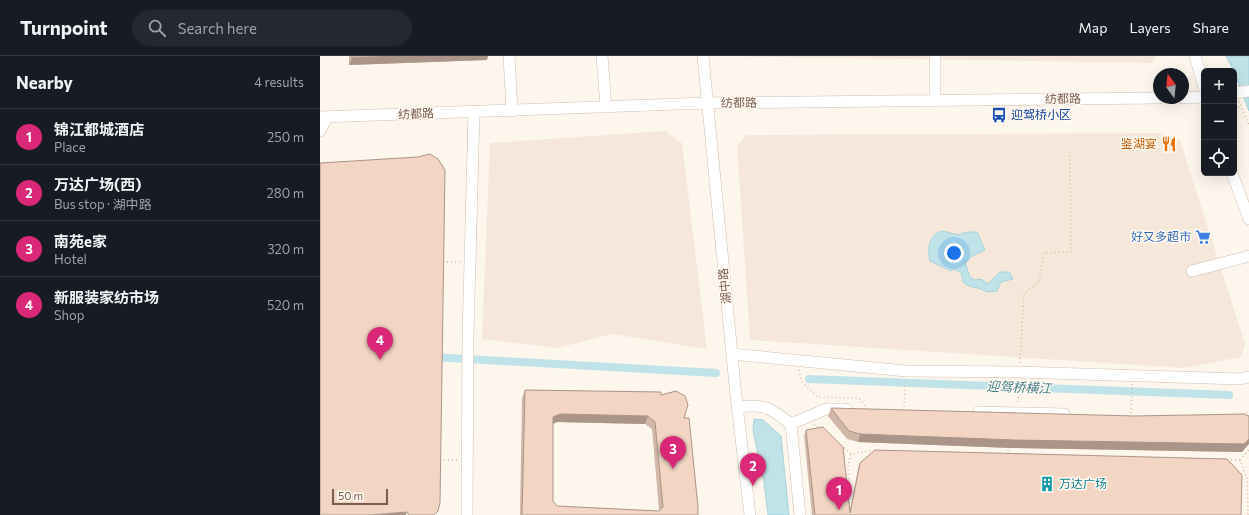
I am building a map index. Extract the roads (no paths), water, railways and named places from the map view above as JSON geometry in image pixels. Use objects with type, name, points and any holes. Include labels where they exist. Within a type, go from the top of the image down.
[{"type":"street","points":[[509,56],[512,111]]},
{"type":"street","points":[[602,56],[606,107]]},
{"type":"street","name":"湖中路","points":[[704,56],[707,104],[737,407],[750,515]]},
{"type":"street","points":[[935,56],[935,101]]},
{"type":"street","points":[[1195,56],[1201,77]]},
{"type":"street","points":[[1237,94],[1249,91]]},
{"type":"street","points":[[1189,98],[1201,97]]},
{"type":"street","name":"纺都路","points":[[324,117],[707,104],[1153,98]]},
{"type":"street","points":[[467,515],[468,337],[474,112]]},
{"type":"street","points":[[320,131],[324,117]]},
{"type":"street","points":[[1233,176],[1249,219]]},
{"type":"street","points":[[1192,271],[1249,256]]},
{"type":"street","points":[[732,354],[906,371],[1018,372],[1239,379],[1249,377]]},
{"type":"street","points":[[737,407],[758,405],[768,407],[791,424],[800,515]]},
{"type":"street","points":[[791,424],[826,409],[868,410]]},
{"type":"street","points":[[968,412],[1079,415]]},
{"type":"water","points":[[1226,56],[1249,56],[1249,111],[1237,79],[1237,68],[1232,68]]},
{"type":"water","points":[[943,231],[958,235],[967,232],[977,232],[985,250],[972,256],[965,263],[970,277],[975,280],[981,279],[988,284],[1000,272],[1009,272],[1013,279],[1001,282],[997,291],[987,292],[963,282],[961,272],[954,269],[951,271],[930,261],[930,242],[938,232]]},
{"type":"water","points":[[754,419],[763,420],[781,436],[789,515],[768,515],[764,482],[753,430]]},
{"type":"waterway","points":[[432,357],[716,373]]},
{"type":"waterway","name":"迎驾桥横江","points":[[809,379],[1229,395]]},
{"type":"place","name":"迎驾桥小区","points":[[999,115]]},
{"type":"place","name":"鉴湖宴","points":[[1169,144]]},
{"type":"place","name":"好又多超市","points":[[1203,237]]},
{"type":"place","name":"新服装家纺市场","points":[[380,360]]},
{"type":"place","name":"南苑e家","points":[[673,469]]},
{"type":"place","name":"万达广场","points":[[1047,484]]},
{"type":"place","name":"万达广场(西)","points":[[753,486]]},
{"type":"place","name":"锦江都城酒店","points":[[839,510]]}]
